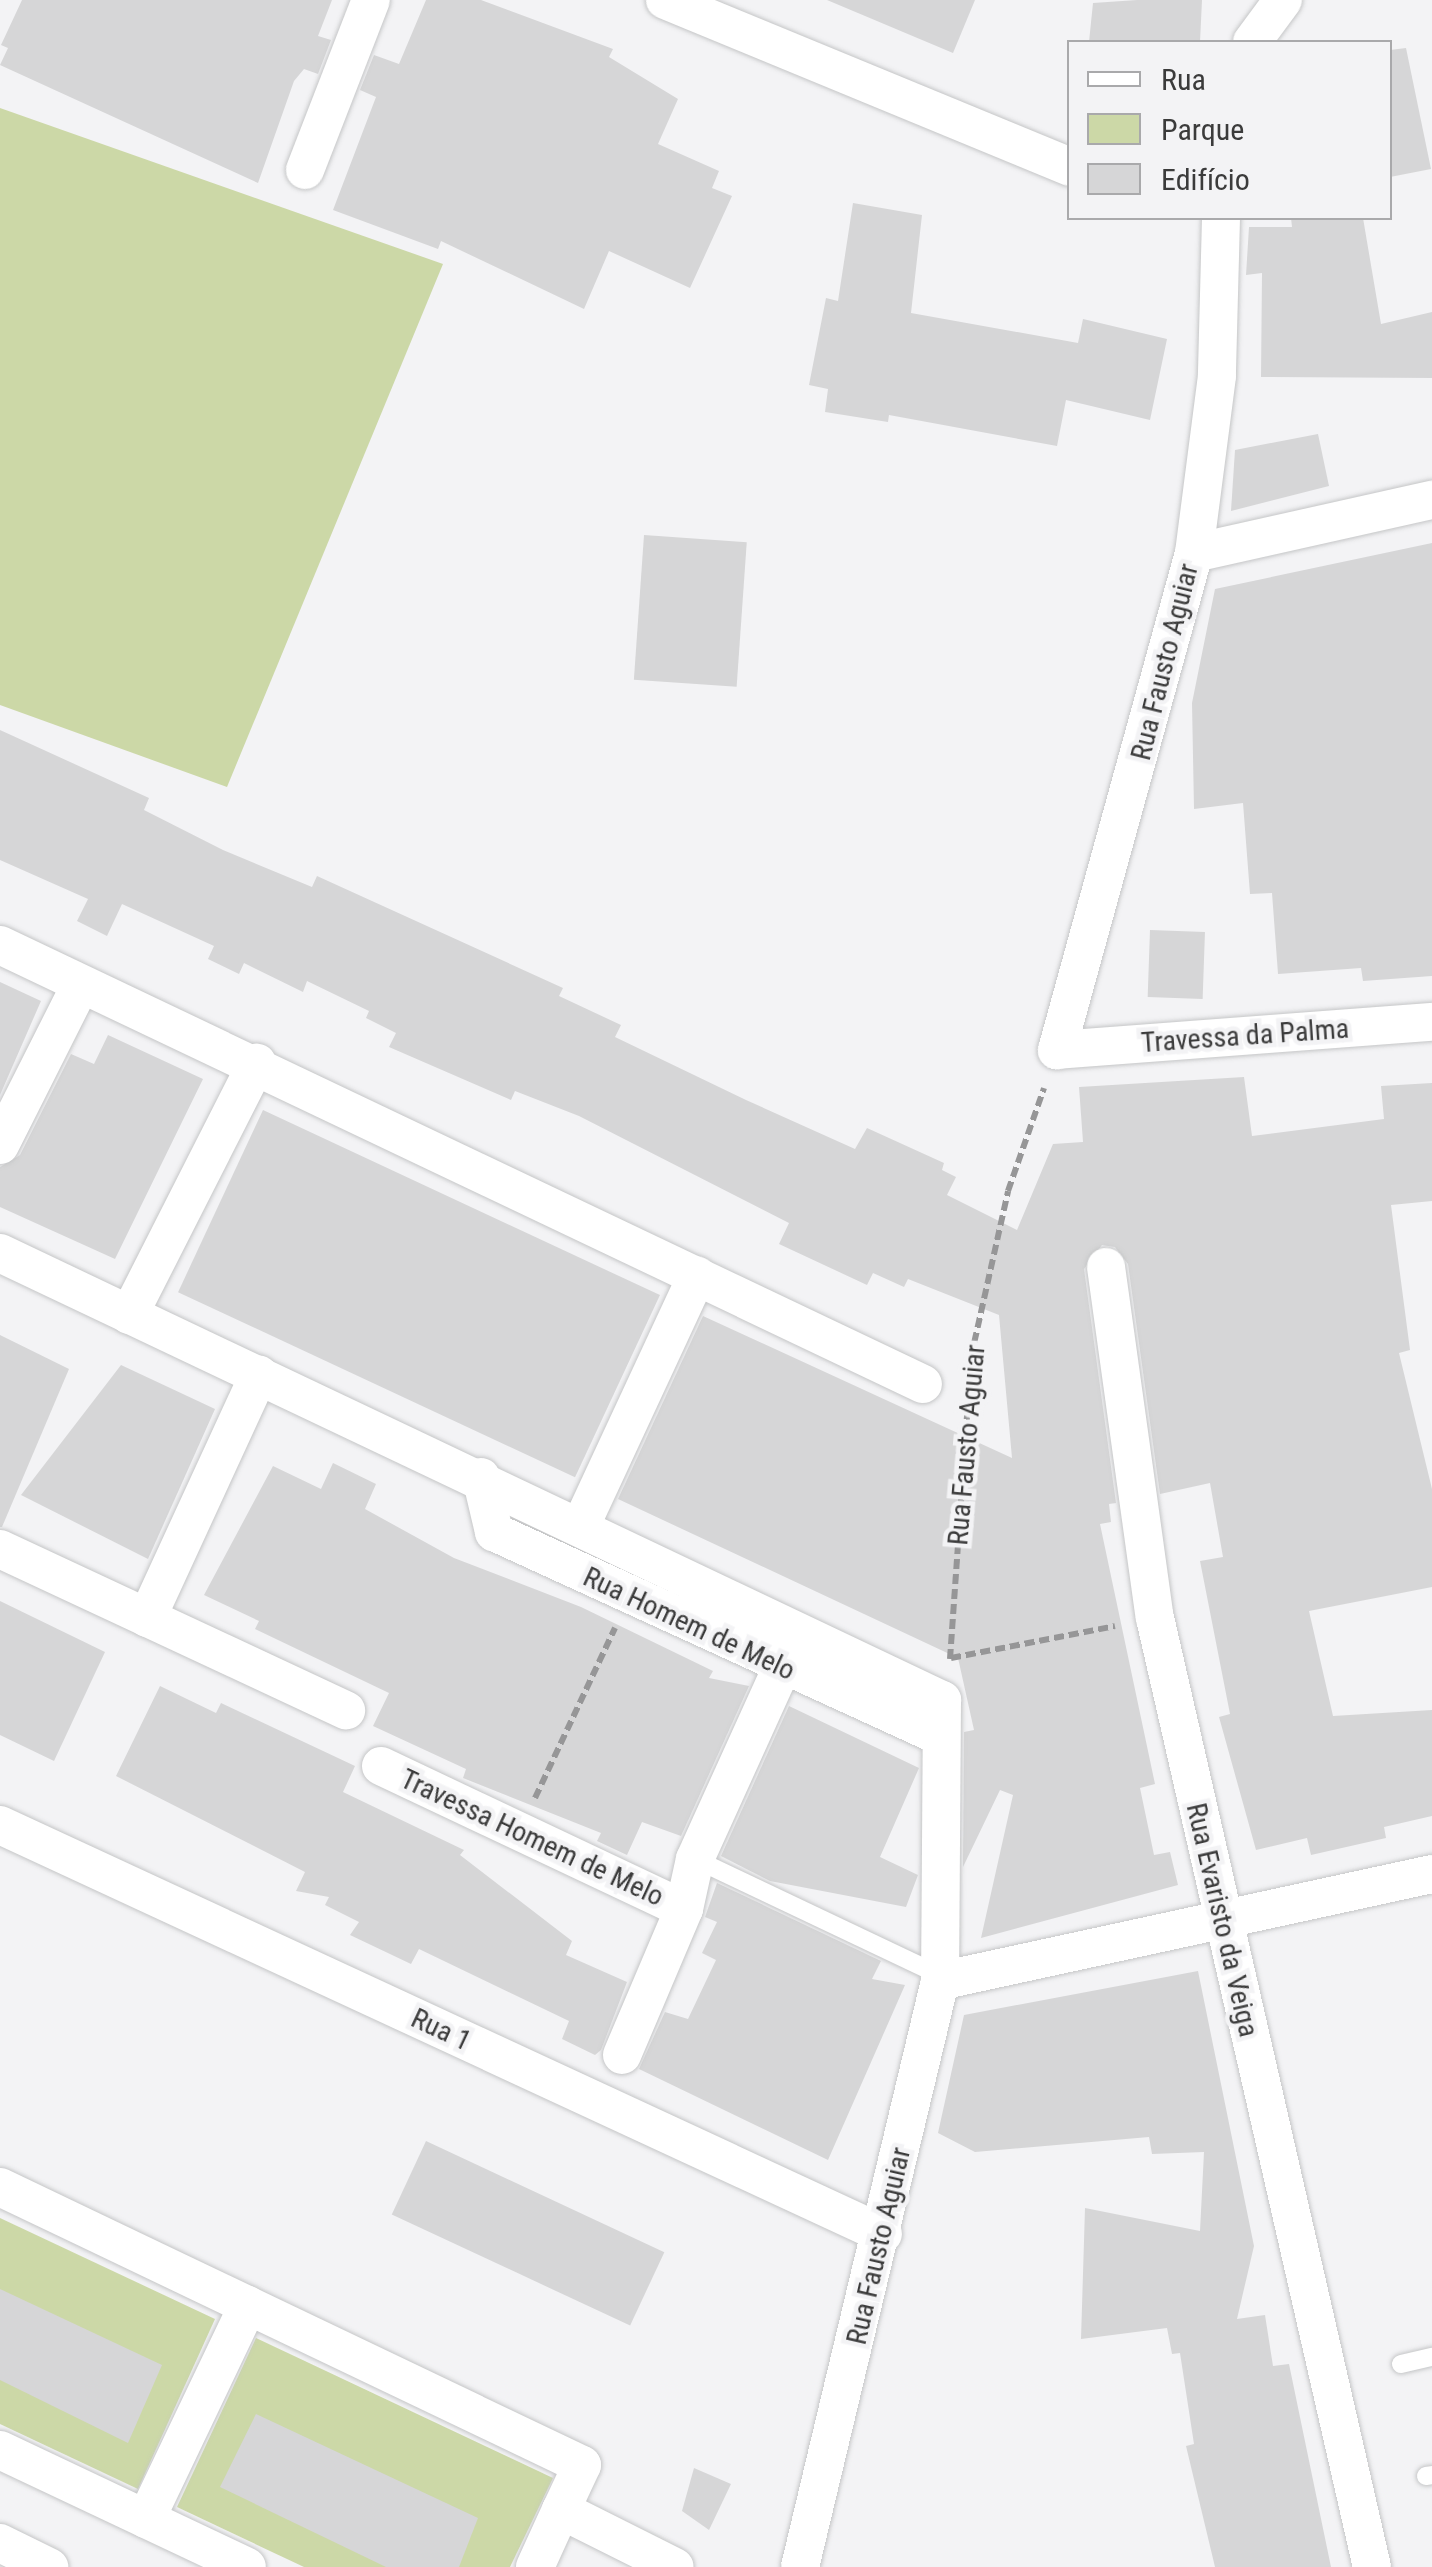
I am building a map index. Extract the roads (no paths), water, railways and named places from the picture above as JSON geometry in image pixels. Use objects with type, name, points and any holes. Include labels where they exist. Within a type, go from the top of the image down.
[{"type":"street","points":[[305,170],[372,0]]},
{"type":"street","points":[[665,0],[1067,165]]},
{"type":"street","points":[[1253,40],[1283,0]]},
{"type":"street","name":"Rua Fausto Aguiar","points":[[1057,1050],[1194,553],[1217,376],[1212,221]]},
{"type":"street","points":[[1194,553],[1432,500]]},
{"type":"street","points":[[0,945],[257,1063],[923,1384]]},
{"type":"street","points":[[0,1145],[82,984]]},
{"type":"street","name":"Travessa da Palma","points":[[1057,1050],[1432,1022]]},
{"type":"street","points":[[129,1315],[257,1063]]},
{"type":"street","name":"Rua Homem de Melo","points":[[0,1253],[800,1630],[940,1718]]},
{"type":"street","name":"Rua Evaristo da Veiga","points":[[1106,1268],[1156,1618],[1222,1924],[1372,2567]]},
{"type":"street","points":[[582,1524],[697,1276]]},
{"type":"street","points":[[148,1618],[259,1375]]},
{"type":"street","name":"Rua Homem de Melo","points":[[481,1477],[494,1532],[782,1668],[940,1718]]},
{"type":"street","points":[[0,1549],[346,1710]]},
{"type":"street","name":"Travessa Homem de Melo","points":[[622,2055],[684,1910],[695,1859],[800,1630]]},
{"type":"street","name":"Rua Fausto Aguiar","points":[[800,2567],[940,1978],[940,1718]]},
{"type":"street","name":"Travessa Homem de Melo","points":[[380,1766],[684,1910]]},
{"type":"street","name":"Rua 1","points":[[0,1825],[882,2234]]},
{"type":"street","points":[[940,1978],[1222,1924],[1432,1874]]},
{"type":"street","points":[[0,2186],[582,2465],[535,2567]]},
{"type":"street","points":[[146,2520],[248,2305]]},
{"type":"street","points":[[0,2450],[246,2567]]},
{"type":"street","points":[[561,2510],[675,2567]]},
{"type":"street","points":[[0,2543],[50,2567]]},
{"type":"lane","points":[[695,1859],[940,1978]]},
{"type":"lane","points":[[1401,2364],[1432,2357]]}]
